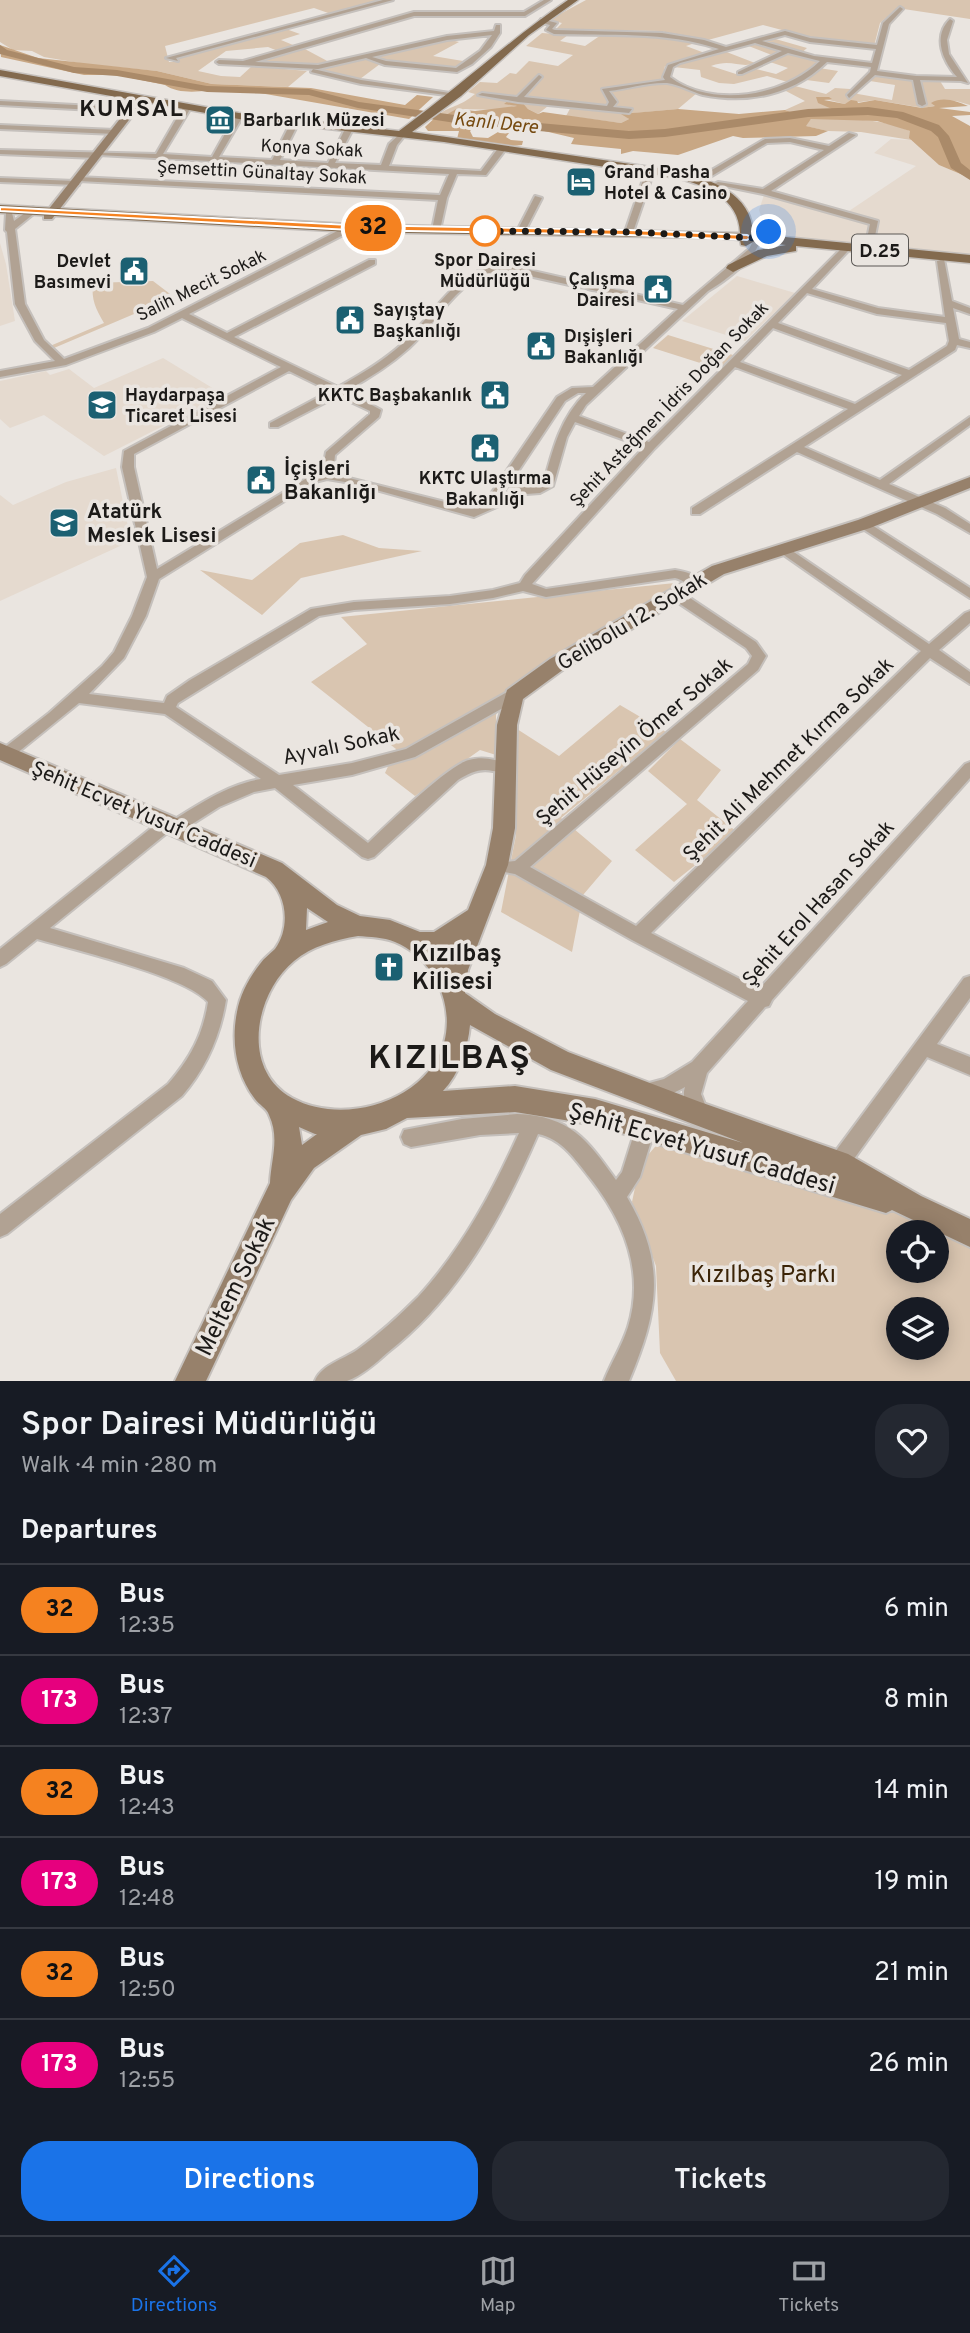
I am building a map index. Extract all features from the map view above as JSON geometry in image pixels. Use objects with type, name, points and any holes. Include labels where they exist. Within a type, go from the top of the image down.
[{"type":"main road","points":[[367,128],[395,126],[423,117],[515,32],[563,0]]},
{"type":"main road","points":[[0,73],[239,116],[403,133],[541,21],[574,0]]},
{"type":"main road","points":[[40,213],[62,201],[141,98]]},
{"type":"main road","points":[[423,117],[424,132],[444,139]]},
{"type":"main road","points":[[345,127],[444,139],[690,179],[716,189],[738,205],[752,235]]},
{"type":"main road","points":[[551,156],[623,163],[702,178],[718,184],[747,204],[752,235]]},
{"type":"main road","name":"D.25","points":[[3,213],[348,229],[752,235],[844,251],[941,261],[970,261]]},
{"type":"main road","name":"D.25","points":[[348,229],[629,232],[714,236]]},
{"type":"main road","points":[[714,236],[731,245],[735,262],[795,244]]},
{"type":"main road","name":"D.25","points":[[795,244],[869,249],[970,261]]},
{"type":"main road","name":"Gelibolu 12. Sokak","points":[[514,695],[557,664],[718,570],[864,524],[970,482]]},
{"type":"main road","points":[[476,916],[438,943],[429,945],[389,930],[358,926],[331,930],[306,940],[283,956],[264,977],[250,1002],[245,1030],[248,1058],[259,1083],[279,1104],[300,1117],[326,1124],[352,1125],[381,1119],[408,1106],[433,1085],[450,1059],[458,1030],[456,970],[476,916],[507,867],[504,828],[507,725],[514,695]]},
{"type":"main road","name":"Şehit Ecvet Yusuf Caddesi","points":[[4,757],[274,870],[329,912],[358,926]]},
{"type":"main road","points":[[283,956],[298,925],[298,906],[286,880]]},
{"type":"main road","points":[[418,942],[440,962],[456,995]]},
{"type":"main road","name":"Şehit Ecvet Yusuf Caddesi","points":[[456,995],[486,1022],[559,1061],[700,1115],[839,1163],[911,1206],[970,1233]]},
{"type":"main road","name":"Şehit Ecvet Yusuf Caddesi","points":[[408,1106],[515,1099],[595,1112],[839,1187],[911,1206]]},
{"type":"main road","name":"Meltem Sokak","points":[[190,1381],[281,1190],[290,1154],[290,1141],[279,1104]]},
{"type":"main road","name":"Meltem Sokak","points":[[281,1190],[305,1159],[352,1125]]},
{"type":"street","points":[[176,60],[169,58],[390,0]]},
{"type":"street","points":[[244,63],[414,14],[528,13],[548,0]]},
{"type":"street","points":[[414,5],[414,14]]},
{"type":"street","points":[[849,96],[873,73],[886,23],[900,9]]},
{"type":"street","points":[[506,22],[513,14]]},
{"type":"street","points":[[541,21],[555,24],[548,29],[554,32],[670,34],[695,38],[725,49]]},
{"type":"street","points":[[950,21],[942,39],[943,51],[949,63],[967,82]]},
{"type":"street","points":[[368,57],[386,63],[452,71],[464,67],[497,33],[498,25],[515,23]]},
{"type":"street","points":[[219,62],[310,68],[447,38],[497,33]]},
{"type":"street","points":[[825,60],[799,82],[766,94],[724,96],[683,87],[666,77],[670,66],[785,33],[819,41],[880,47]]},
{"type":"street","points":[[754,41],[785,52],[825,60],[875,65]]},
{"type":"street","points":[[740,73],[785,52]]},
{"type":"street","points":[[377,70],[386,63]]},
{"type":"street","points":[[310,68],[320,74],[361,82],[446,93]]},
{"type":"street","points":[[873,73],[967,82]]},
{"type":"street","points":[[361,82],[369,76]]},
{"type":"street","points":[[518,100],[539,77]]},
{"type":"street","points":[[916,78],[922,104]]},
{"type":"street","points":[[608,110],[613,102],[604,90],[670,81]]},
{"type":"street","points":[[482,95],[629,111]]},
{"type":"street","points":[[0,103],[131,110]]},
{"type":"street","points":[[159,155],[188,106]]},
{"type":"street","points":[[215,158],[239,116]]},
{"type":"street","points":[[275,162],[295,122]]},
{"type":"street","points":[[0,127],[115,132]]},
{"type":"street","points":[[331,164],[345,127]]},
{"type":"street","points":[[384,168],[393,144],[403,133]]},
{"type":"street","points":[[764,192],[852,135]]},
{"type":"street","points":[[702,178],[773,139],[793,140],[831,149]]},
{"type":"street","name":"Konya Sokak","points":[[0,152],[159,155],[483,173],[502,149]]},
{"type":"street","points":[[629,232],[650,171]]},
{"type":"street","points":[[436,230],[443,198],[454,172]]},
{"type":"street","name":"Şemsettin Günaltay Sokak","points":[[0,180],[77,181],[443,198]]},
{"type":"street","points":[[718,184],[764,192],[875,223],[869,249]]},
{"type":"street","points":[[521,231],[538,198]]},
{"type":"street","points":[[3,213],[9,230],[20,304],[40,341],[62,363]]},
{"type":"street","points":[[9,230],[40,213]]},
{"type":"street","name":"Salih Mecit Sokak","points":[[0,374],[62,363],[126,340],[183,315],[348,229]]},
{"type":"street","points":[[510,477],[513,485],[526,490],[537,490],[549,484],[561,437],[571,418],[594,390],[685,307],[717,282],[735,262],[753,250],[752,235]]},
{"type":"street","name":"Şehit Asteğmen İdris Doğan Sokak","points":[[525,586],[528,578],[651,446],[844,251]]},
{"type":"street","points":[[696,511],[951,348],[954,341],[941,261]]},
{"type":"street","points":[[228,336],[372,262]]},
{"type":"street","points":[[274,425],[367,374],[411,340],[458,288],[489,267],[502,267],[685,307]]},
{"type":"street","points":[[806,290],[877,311],[951,321]]},
{"type":"street","points":[[947,302],[970,311]]},
{"type":"street","points":[[183,315],[377,411],[330,454],[327,476]]},
{"type":"street","points":[[772,324],[912,374]]},
{"type":"street","points":[[954,341],[970,345]]},
{"type":"street","points":[[734,364],[858,409]]},
{"type":"street","points":[[4,757],[75,697],[118,655],[139,616],[153,578],[128,467],[128,453],[288,368]]},
{"type":"street","points":[[488,508],[561,399],[576,390],[594,390]]},
{"type":"street","points":[[571,418],[651,446]]},
{"type":"street","points":[[880,485],[970,420]]},
{"type":"street","points":[[798,448],[919,502],[970,529]]},
{"type":"street","points":[[153,578],[311,480],[327,476],[352,480],[474,513],[526,490]]},
{"type":"street","points":[[864,524],[970,594]]},
{"type":"street","points":[[785,550],[970,679]]},
{"type":"street","points":[[168,709],[172,700],[195,684],[316,612],[354,606],[450,600],[525,586],[534,592],[546,593],[674,573],[697,583]]},
{"type":"street","name":"Şehit Hüseyin Ömer Sokak","points":[[507,867],[753,667],[759,656],[751,645],[676,595]]},
{"type":"street","name":"Şehit Ali Mehmet Kırma Sokak","points":[[638,935],[929,651],[970,616]]},
{"type":"street","name":"Ayvalı Sokak","points":[[0,959],[169,826],[252,786],[352,769],[410,752],[514,695]]},
{"type":"street","points":[[75,697],[148,709],[168,709],[276,780],[368,852],[453,776],[470,765],[491,764],[506,769]]},
{"type":"street","name":"Şehit Erol Hasan Sokak","points":[[643,1093],[659,1090],[699,1068],[970,768]]},
{"type":"street","points":[[507,867],[762,1000]]},
{"type":"street","points":[[0,1227],[175,1090],[188,1075],[206,1045],[215,1023],[218,1000],[206,987],[178,974],[60,940],[36,930]]},
{"type":"street","points":[[839,1163],[970,984]]},
{"type":"street","points":[[924,1046],[970,1066]]},
{"type":"street","points":[[699,1068],[692,1094],[700,1115]]},
{"type":"street","points":[[326,1381],[374,1352],[414,1316],[448,1279],[470,1250],[533,1124]]},
{"type":"street","points":[[411,1137],[488,1125],[533,1124],[567,1135],[617,1195],[643,1255],[642,1312],[621,1373],[615,1381]]},
{"type":"street","points":[[617,1195],[631,1177],[645,1128]]},
{"type":"shaded area","points":[[0,45],[38,58],[157,71],[212,84],[311,88],[405,105],[417,95],[433,97],[409,119],[226,87],[187,92],[117,75],[84,75],[1,57]]},
{"type":"shaded area","points":[[816,97],[829,97],[832,99],[824,100],[845,104],[851,100],[858,103],[875,100],[922,108],[935,106],[931,103],[945,100],[968,106],[939,108],[970,112],[970,115],[952,116],[970,126],[970,178],[939,165],[909,138],[910,131],[877,121],[811,119],[806,126],[828,131],[816,136],[733,136],[678,155],[633,151],[621,154],[621,149],[571,144],[574,138],[540,130],[478,123],[470,131],[473,137],[488,138],[498,132],[509,133],[506,137],[511,140],[523,141],[522,145],[503,147],[457,139],[459,131],[428,131],[425,127],[439,114],[446,115],[456,109],[475,111],[517,106],[504,104],[508,101],[522,102],[538,114],[543,112],[621,123],[629,119],[621,114],[678,109],[739,114],[832,109],[818,103]]},
{"type":"shaded area","points":[[891,139],[911,140],[939,165],[970,178],[970,254],[786,238],[764,224],[759,210],[764,195],[843,215],[916,166],[874,153]]},
{"type":"shaded area","points":[[0,243],[15,321],[0,326]]},
{"type":"shaded area","points":[[737,276],[795,293],[745,341],[682,321]]},
{"type":"shaded area","name":"Haydarpaşa Ticaret Lisesi","points":[[163,358],[224,395],[104,456],[44,415],[10,428],[0,419],[0,381],[46,371],[50,375],[69,369],[94,388]]},
{"type":"shaded area","name":"Atatürk Meslek Lisesi","points":[[116,468],[131,541],[0,601],[0,495],[13,505],[66,482]]},
{"type":"green space","points":[[0,0],[382,0],[331,14],[314,8],[165,46],[169,62],[175,62],[179,57],[286,29],[300,34],[281,40],[293,45],[310,43],[278,51],[268,47],[226,51],[198,71],[240,77],[252,66],[307,71],[288,87],[212,84],[157,71],[85,64],[44,57],[32,51],[13,50],[0,42]]},
{"type":"green space","points":[[586,0],[970,0],[970,19],[897,8],[880,23],[874,46],[816,39],[763,25],[708,40],[660,31],[556,29],[562,23],[549,20]]},
{"type":"green space","points":[[542,33],[568,35],[560,41],[585,46],[601,35],[659,35],[698,42],[686,46],[710,55],[724,51],[755,63],[711,66],[739,75],[756,69],[776,74],[788,68],[770,62],[777,57],[746,45],[772,38],[807,48],[798,56],[820,60],[813,67],[838,71],[829,83],[799,79],[791,83],[767,76],[734,84],[719,83],[701,77],[700,70],[665,66],[662,78],[671,85],[697,93],[678,109],[623,114],[629,119],[621,123],[566,116],[572,105],[553,102],[538,114],[522,102],[506,110],[456,109],[447,115],[439,114],[470,98],[475,94],[468,92],[480,82],[497,83],[510,73],[516,74],[529,61],[558,66],[573,55],[526,46]]},
{"type":"green space","points":[[447,39],[459,42],[433,56],[463,61],[456,69],[389,62],[377,56]]},
{"type":"green space","points":[[303,48],[331,63],[311,66],[261,61]]},
{"type":"green space","points":[[366,59],[380,64],[360,79],[318,71],[319,69]]},
{"type":"green space","points":[[876,76],[940,81],[945,89],[970,89],[970,105],[956,101],[924,108],[875,100],[845,104],[817,97],[834,109],[794,113],[785,110],[805,101],[784,90],[795,86],[826,94],[835,88],[850,89],[858,94],[892,100],[895,85],[870,81]]},
{"type":"green space","points":[[811,119],[886,123],[910,131],[911,140],[805,126]]},
{"type":"green space","points":[[153,281],[174,297],[54,348],[50,346],[104,323],[95,304],[93,283]]},
{"type":"green space","points":[[668,335],[733,355],[719,369],[653,348]]},
{"type":"green space","points":[[343,535],[379,548],[422,551],[301,578],[262,615],[200,570],[252,580],[300,543]]},
{"type":"green space","points":[[675,583],[677,588],[503,694],[496,715],[496,755],[480,750],[415,796],[385,773],[396,749],[311,682],[367,644],[341,617]]},
{"type":"green space","points":[[620,705],[666,732],[561,818],[612,861],[583,895],[572,952],[501,912],[516,835],[512,760],[517,729],[559,756]]},
{"type":"green space","points":[[680,739],[721,770],[697,800],[737,832],[674,882],[635,850],[687,804],[648,771]]},
{"type":"green space","name":"Kızılbaş Parkı","points":[[670,1135],[917,1220],[886,1220],[886,1283],[949,1283],[949,1234],[970,1244],[970,1381],[676,1381],[660,1353],[656,1266],[632,1202],[637,1178],[648,1155],[660,1141]]},
{"type":"waterway","name":"Kanlı Dere","points":[[0,48],[3,52],[74,70],[117,73],[207,89],[309,92],[358,105],[462,120],[629,135],[665,133],[808,113],[868,111],[899,115],[935,128],[943,136],[956,165],[970,176]]},
{"type":"bus line","name":"32","points":[[0,209],[350,228],[629,232],[747,237]]},
{"type":"place","name":"Barbarlık Müzesi","points":[[220,120]]},
{"type":"place","name":"Grand Pasha Hotel & Casino","points":[[581,182]]},
{"type":"place","name":"Spor Dairesi Müdürlüğü","points":[[485,231]]},
{"type":"place","name":"Devlet Basımevi","points":[[134,271]]},
{"type":"place","name":"Çalışma Dairesi","points":[[658,289]]},
{"type":"place","name":"Sayıştay Başkanlığı","points":[[350,320]]},
{"type":"place","name":"Dışişleri Bakanlığı","points":[[541,346]]},
{"type":"place","name":"KKTC Başbakanlık","points":[[495,395]]},
{"type":"place","name":"Haydarpaşa Ticaret Lisesi","points":[[102,405]]},
{"type":"place","name":"KKTC Ulaştırma Bakanlığı","points":[[485,448]]},
{"type":"place","name":"İçişleri Bakanlığı","points":[[261,480]]},
{"type":"place","name":"Atatürk Meslek Lisesi","points":[[64,523]]},
{"type":"place","name":"Kızılbaş Kilisesi","points":[[389,967]]},
{"type":"district","name":"KUMSAL","points":[[132,108]]},
{"type":"district","name":"KIZILBAŞ","points":[[450,1056]]},
{"type":"route","points":[[485,231],[480,231],[715,234],[756,238],[756,224],[769,232]]}]
